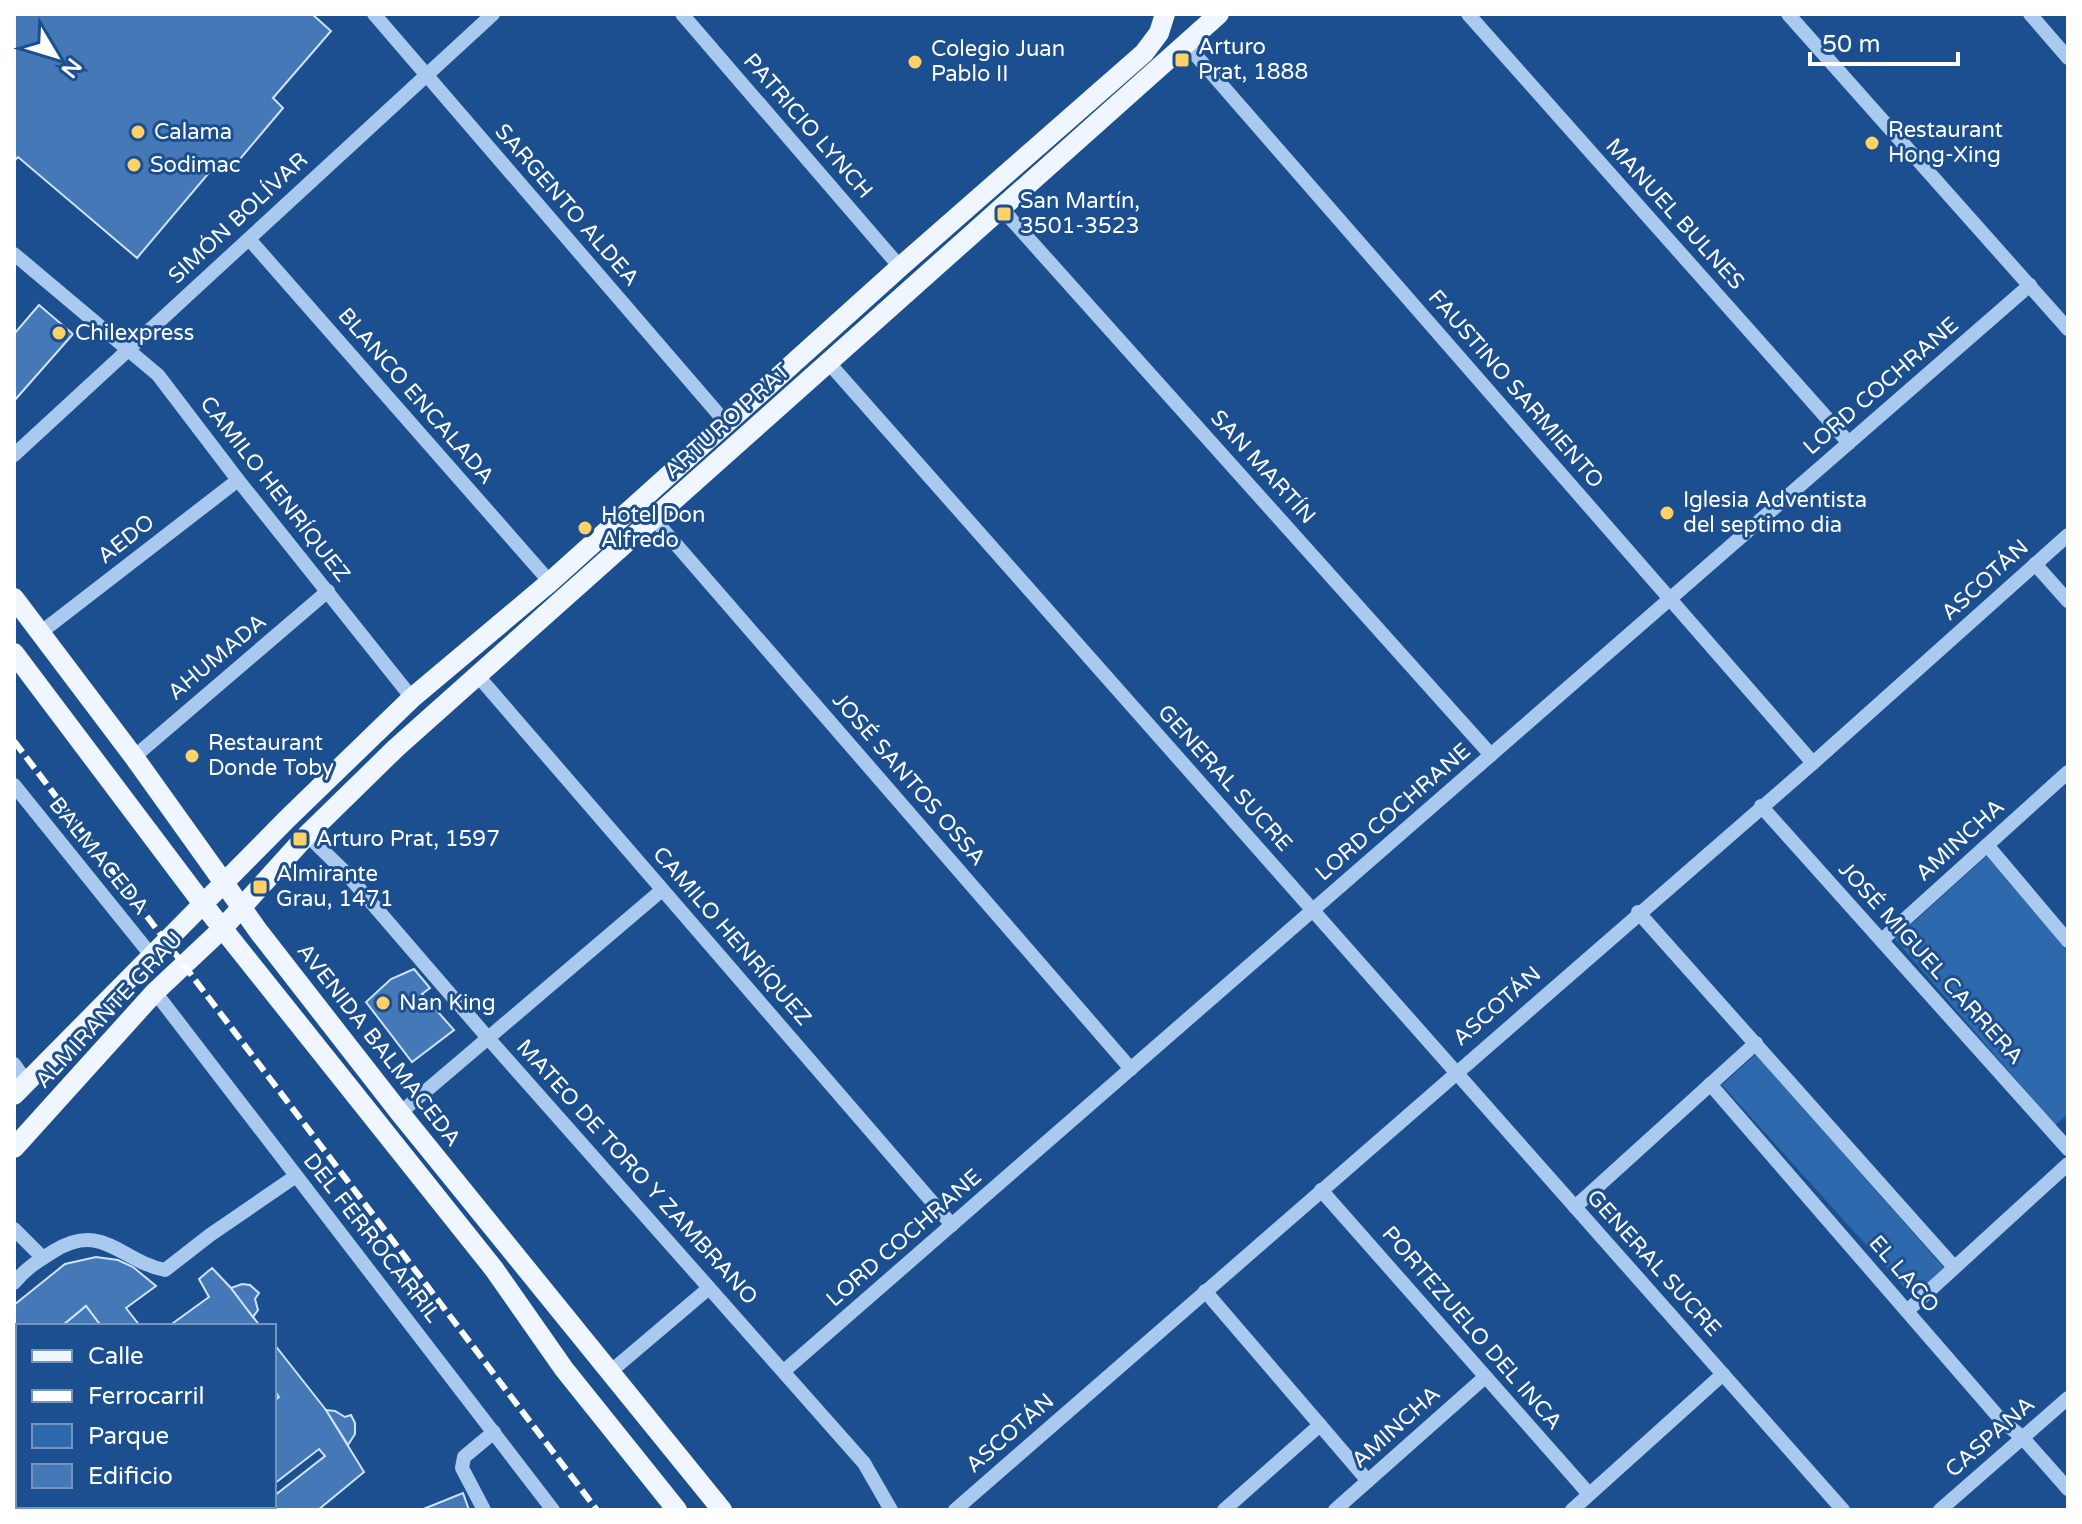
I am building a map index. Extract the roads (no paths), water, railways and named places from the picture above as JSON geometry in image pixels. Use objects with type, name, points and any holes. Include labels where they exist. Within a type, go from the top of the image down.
[{"type":"main road","name":"ARTURO PRAT","points":[[240,906],[396,748],[1219,14]]},
{"type":"main road","name":"ARTURO PRAT","points":[[225,882],[412,698],[550,582],[900,267],[1144,53],[1153,44],[1158,18]]},
{"type":"main road","name":"AVENIDA BALMACEDA","points":[[14,598],[134,757],[240,906],[400,1113],[722,1510]]},
{"type":"main road","points":[[14,653],[222,929],[485,1258],[564,1369],[677,1510]]},
{"type":"main road","name":"ALMIRANTE GRAU","points":[[18,1080],[225,882]]},
{"type":"main road","name":"ALMIRANTE GRAU","points":[[14,1148],[155,992],[222,929],[240,906]]},
{"type":"street","name":"SARGENTO ALDEA","points":[[374,14],[727,424]]},
{"type":"street","name":"SIMÓN BOLÍVAR","points":[[14,455],[493,14]]},
{"type":"street","name":"PATRICIO LYNCH","points":[[682,14],[900,267]]},
{"type":"street","name":"MANUEL BULNES","points":[[1468,14],[1849,443]]},
{"type":"street","points":[[1788,14],[2068,329]]},
{"type":"street","points":[[2030,14],[2068,58]]},
{"type":"street","name":"FAUSTINO SARMIENTO","points":[[1186,44],[1813,763]]},
{"type":"street","name":"SAN MARTÍN","points":[[1002,209],[1491,755]]},
{"type":"street","name":"BLANCO ENCALADA","points":[[249,239],[550,582]]},
{"type":"street","name":"CAMILO HENRÍQUEZ","points":[[14,254],[158,375],[412,698]]},
{"type":"street","name":"LORD COCHRANE","points":[[784,1371],[2030,285]]},
{"type":"street","name":"GENERAL SUCRE","points":[[828,362],[1838,1504]]},
{"type":"street","name":"AEDO","points":[[40,633],[238,480]]},
{"type":"street","name":"JOSÉ SANTOS OSSA","points":[[654,519],[1131,1069]]},
{"type":"street","name":"ASCOTÁN","points":[[955,1510],[1638,912],[1813,763],[2068,535]]},
{"type":"street","points":[[2035,564],[2068,601]]},
{"type":"street","name":"AHUMADA","points":[[134,757],[328,591]]},
{"type":"street","name":"CAMILO HENRÍQUEZ","points":[[478,676],[952,1225]]},
{"type":"street","name":"AMINCHA","points":[[1882,940],[2068,772]]},
{"type":"street","name":"BALMACEDA","points":[[14,785],[151,955]]},
{"type":"street","name":"JOSÉ MIGUEL CARRERA","points":[[1761,806],[2068,1149]]},
{"type":"street","name":"MATEO DE TORO Y ZAMBRANO","points":[[307,835],[345,872],[864,1463],[891,1510]]},
{"type":"street","points":[[1987,845],[2068,941]]},
{"type":"street","points":[[400,1113],[662,890]]},
{"type":"street","name":"EL LACO","points":[[1638,912],[1954,1267]]},
{"type":"street","name":"DEL FERROCARRIL","points":[[155,992],[553,1510]]},
{"type":"street","points":[[1575,1207],[1756,1043]]},
{"type":"street","name":"EL LACO","points":[[1710,1084],[2002,1421],[2022,1437],[2068,1489]]},
{"type":"street","points":[[1907,1311],[2068,1164]]},
{"type":"street","points":[[14,1283],[27,1268],[71,1240],[95,1240],[126,1253],[146,1266],[165,1270],[296,1176]]},
{"type":"street","name":"PORTEZUELO DEL INCA","points":[[1321,1190],[1589,1494]]},
{"type":"street","points":[[14,1229],[43,1258]]},
{"type":"street","points":[[610,1372],[709,1288]]},
{"type":"street","points":[[1205,1291],[1368,1481]]},
{"type":"street","points":[[1572,1510],[1723,1374]]},
{"type":"street","name":"AMINCHA","points":[[1335,1510],[1485,1377]]},
{"type":"street","name":"CASPANA","points":[[1940,1510],[2068,1398]]},
{"type":"street","points":[[1224,1510],[1320,1425]]},
{"type":"street","points":[[484,1510],[462,1468],[464,1457],[494,1432]]},
{"type":"street","points":[[1820,1510],[1838,1504]]},
{"type":"railway","points":[[14,741],[597,1510]]},
{"type":"place","name":"Arturo Prat, 1888","points":[[1182,60]]},
{"type":"place","name":"Colegio Juan Pablo II","points":[[915,62]]},
{"type":"place","name":"Calama","points":[[138,132]]},
{"type":"place","name":"Restaurant Hong-Xing","points":[[1872,143]]},
{"type":"place","name":"Sodimac","points":[[134,165]]},
{"type":"place","name":"San Martín, 3501-3523","points":[[1004,214]]},
{"type":"place","name":"Chilexpress","points":[[59,333]]},
{"type":"place","name":"Iglesia Adventista del septimo dia","points":[[1667,513]]},
{"type":"place","name":"Hotel Don Alfredo","points":[[585,528]]},
{"type":"place","name":"Restaurant Donde Toby","points":[[192,756]]},
{"type":"place","name":"Arturo Prat, 1597","points":[[300,839]]},
{"type":"place","name":"Almirante Grau, 1471","points":[[260,887]]},
{"type":"place","name":"Nan King","points":[[383,1003]]}]
